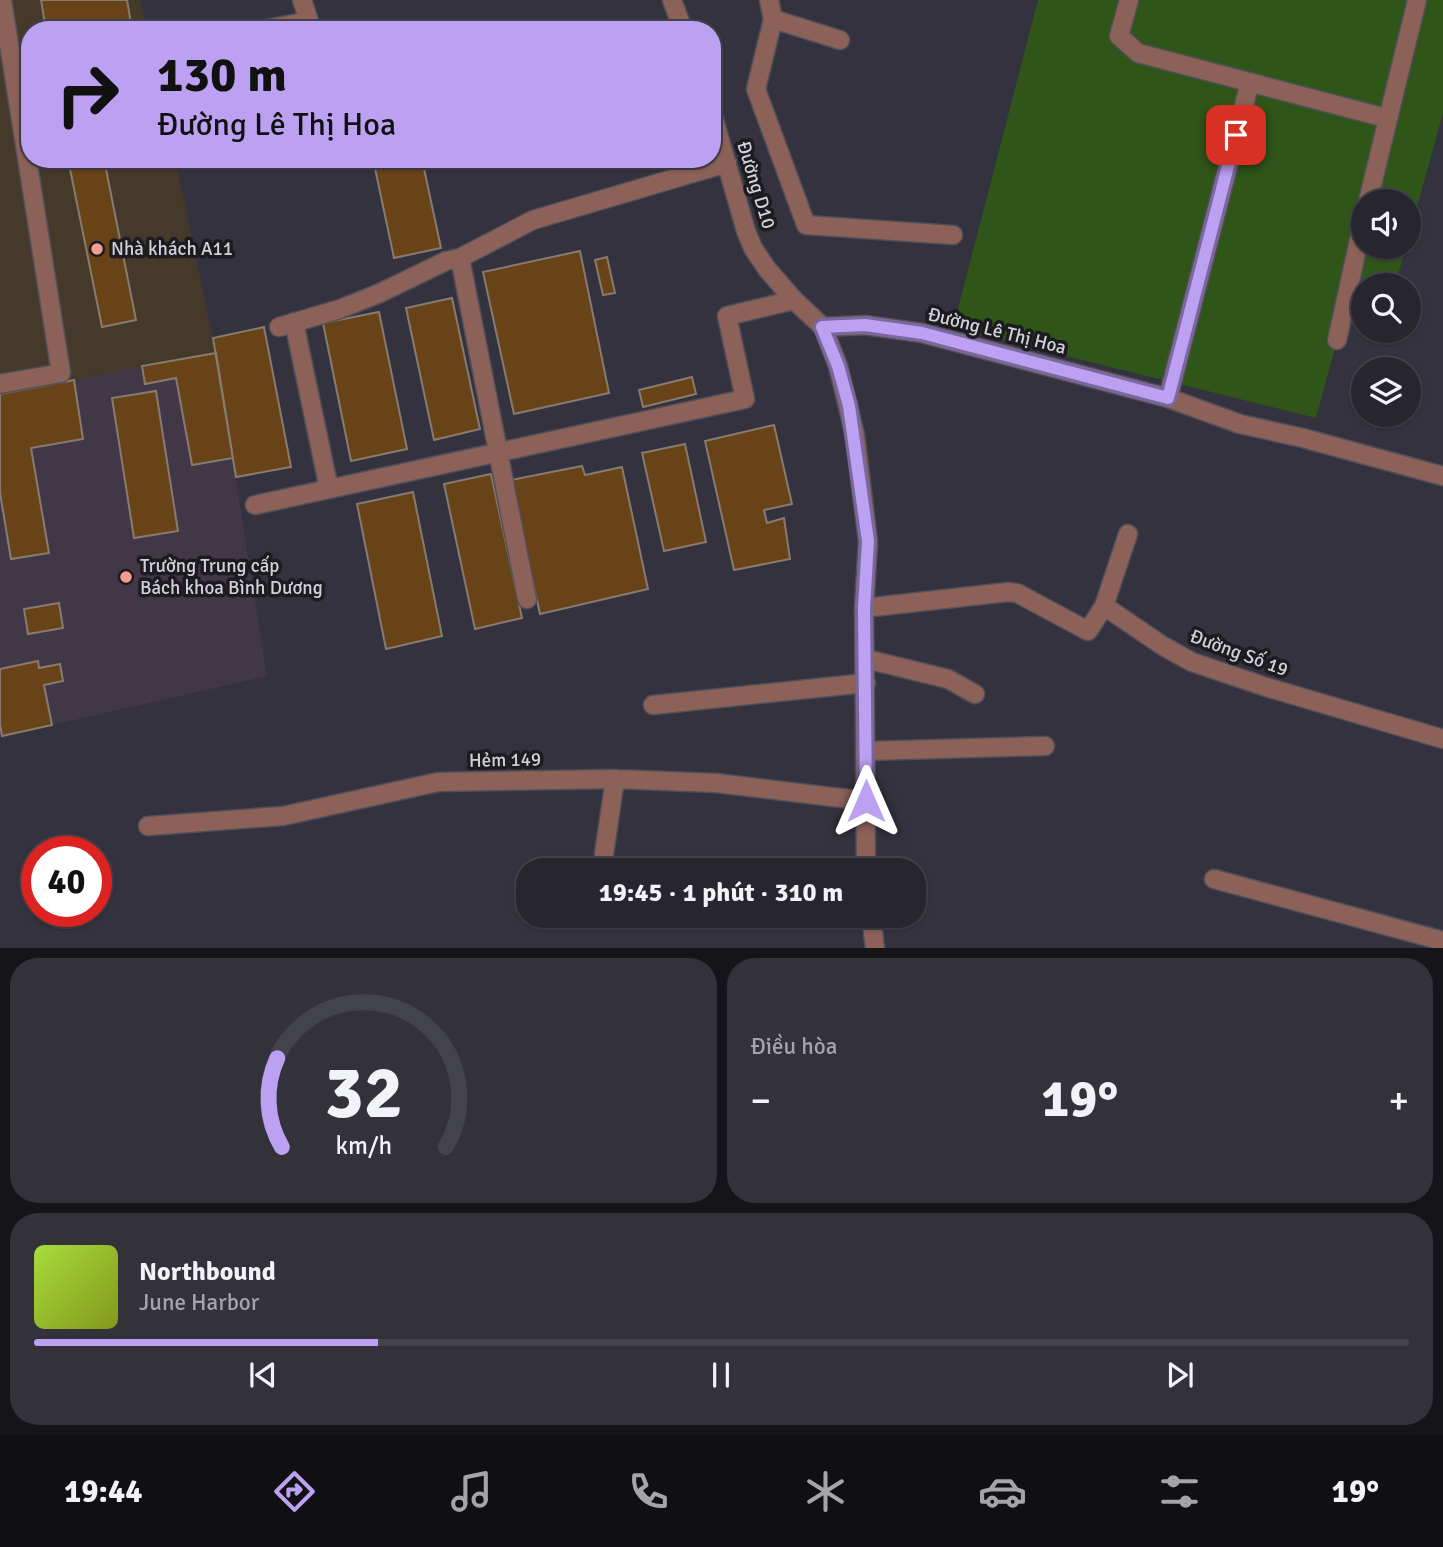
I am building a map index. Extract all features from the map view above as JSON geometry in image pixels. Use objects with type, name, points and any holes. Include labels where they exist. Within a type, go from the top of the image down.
[{"type":"street","points":[[2,0],[21,120]]},
{"type":"street","points":[[302,0],[309,21]]},
{"type":"street","points":[[672,0],[680,21]]},
{"type":"street","points":[[769,0],[773,19],[756,89],[806,225],[953,236]]},
{"type":"street","points":[[1129,0],[1119,36],[1138,53],[1386,118]]},
{"type":"street","points":[[1371,189],[1416,0]]},
{"type":"street","points":[[773,19],[840,40]]},
{"type":"street","points":[[1168,398],[1250,82]]},
{"type":"street","name":"Đường D10","points":[[721,143],[753,248],[794,300],[822,327]]},
{"type":"street","points":[[721,165],[727,163]]},
{"type":"street","points":[[0,384],[61,373],[29,168]]},
{"type":"street","points":[[329,489],[287,325],[340,309],[380,293],[446,261],[460,258],[533,220],[710,168]]},
{"type":"street","points":[[460,258],[527,599]]},
{"type":"street","points":[[1337,340],[1355,259]]},
{"type":"street","points":[[255,505],[745,399],[727,316],[794,300]]},
{"type":"street","name":"Đường Lê Thị Hoa","points":[[822,327],[865,325],[922,333],[1168,398],[1240,424],[1443,476]]},
{"type":"street","points":[[822,327],[838,366],[855,435],[868,541],[864,608],[866,858]]},
{"type":"street","points":[[864,608],[1008,592],[1017,593],[1088,631],[1104,606],[1128,534]]},
{"type":"street","name":"Đường Số 19","points":[[1104,606],[1192,662],[1443,739]]},
{"type":"street","points":[[866,659],[948,679],[975,694]]},
{"type":"street","points":[[653,705],[866,683]]},
{"type":"street","points":[[866,751],[1045,746]]},
{"type":"street","points":[[604,853],[615,779]]},
{"type":"street","name":"Hẻm 149","points":[[148,826],[283,816],[438,782],[615,779],[716,783],[866,801]]},
{"type":"street","points":[[1214,879],[1443,941]]},
{"type":"street","points":[[873,928],[875,948]]},
{"type":"shaded area","name":"Nhà khách A11","points":[[0,0],[140,0],[145,21],[21,21],[21,168],[177,168],[216,353],[0,394]]},
{"type":"shaded area","name":"Trường Trung cấp Bách khoa Bình Dương","points":[[216,353],[267,676],[0,737],[0,394]]},
{"type":"green space","points":[[1038,0],[1443,0],[1443,113],[1421,193],[1421,189],[1351,189],[1351,259],[1403,259],[1398,273],[1351,273],[1351,324],[1341,326],[1316,418],[953,328]]},
{"type":"building","points":[[41,0],[127,0],[131,21],[44,21]]},
{"type":"building","points":[[70,168],[106,168],[136,320],[102,327]]},
{"type":"building","points":[[375,168],[424,168],[441,248],[394,258]]},
{"type":"building","points":[[580,251],[609,393],[514,414],[483,272]]},
{"type":"building","points":[[607,257],[615,293],[603,295],[595,260]]},
{"type":"building","points":[[452,298],[480,429],[434,440],[406,308]]},
{"type":"building","points":[[379,312],[407,449],[351,461],[323,323]]},
{"type":"building","points":[[264,327],[291,467],[236,477],[213,338]]},
{"type":"building","points":[[216,353],[233,458],[192,465],[176,378],[145,384],[142,366]]},
{"type":"building","points":[[692,377],[696,394],[643,407],[639,390]]},
{"type":"building","points":[[74,380],[83,439],[31,448],[49,553],[11,559],[0,493],[0,394]]},
{"type":"building","points":[[156,391],[178,531],[134,538],[112,398]]},
{"type":"building","points":[[774,425],[792,504],[764,510],[767,523],[784,518],[790,559],[734,570],[705,441]]},
{"type":"building","points":[[685,444],[706,542],[664,551],[642,453]]},
{"type":"building","points":[[582,466],[585,475],[622,467],[648,589],[540,614],[511,480]]},
{"type":"building","points":[[491,474],[522,618],[475,629],[444,484]]},
{"type":"building","points":[[413,492],[442,636],[386,649],[357,504]]},
{"type":"building","points":[[59,603],[63,628],[28,634],[24,609]]},
{"type":"building","points":[[38,661],[39,668],[60,664],[63,681],[44,685],[52,725],[2,736],[0,669]]},
{"type":"place","name":"Nhà khách A11","points":[[97,249]]},
{"type":"place","name":"Trường Trung cấp Bách khoa Bình Dương","points":[[126,577]]},
{"type":"route","points":[[866,801],[864,608],[868,541],[849,406],[838,366],[822,327],[865,325],[922,333],[1168,398],[1236,135]]}]
